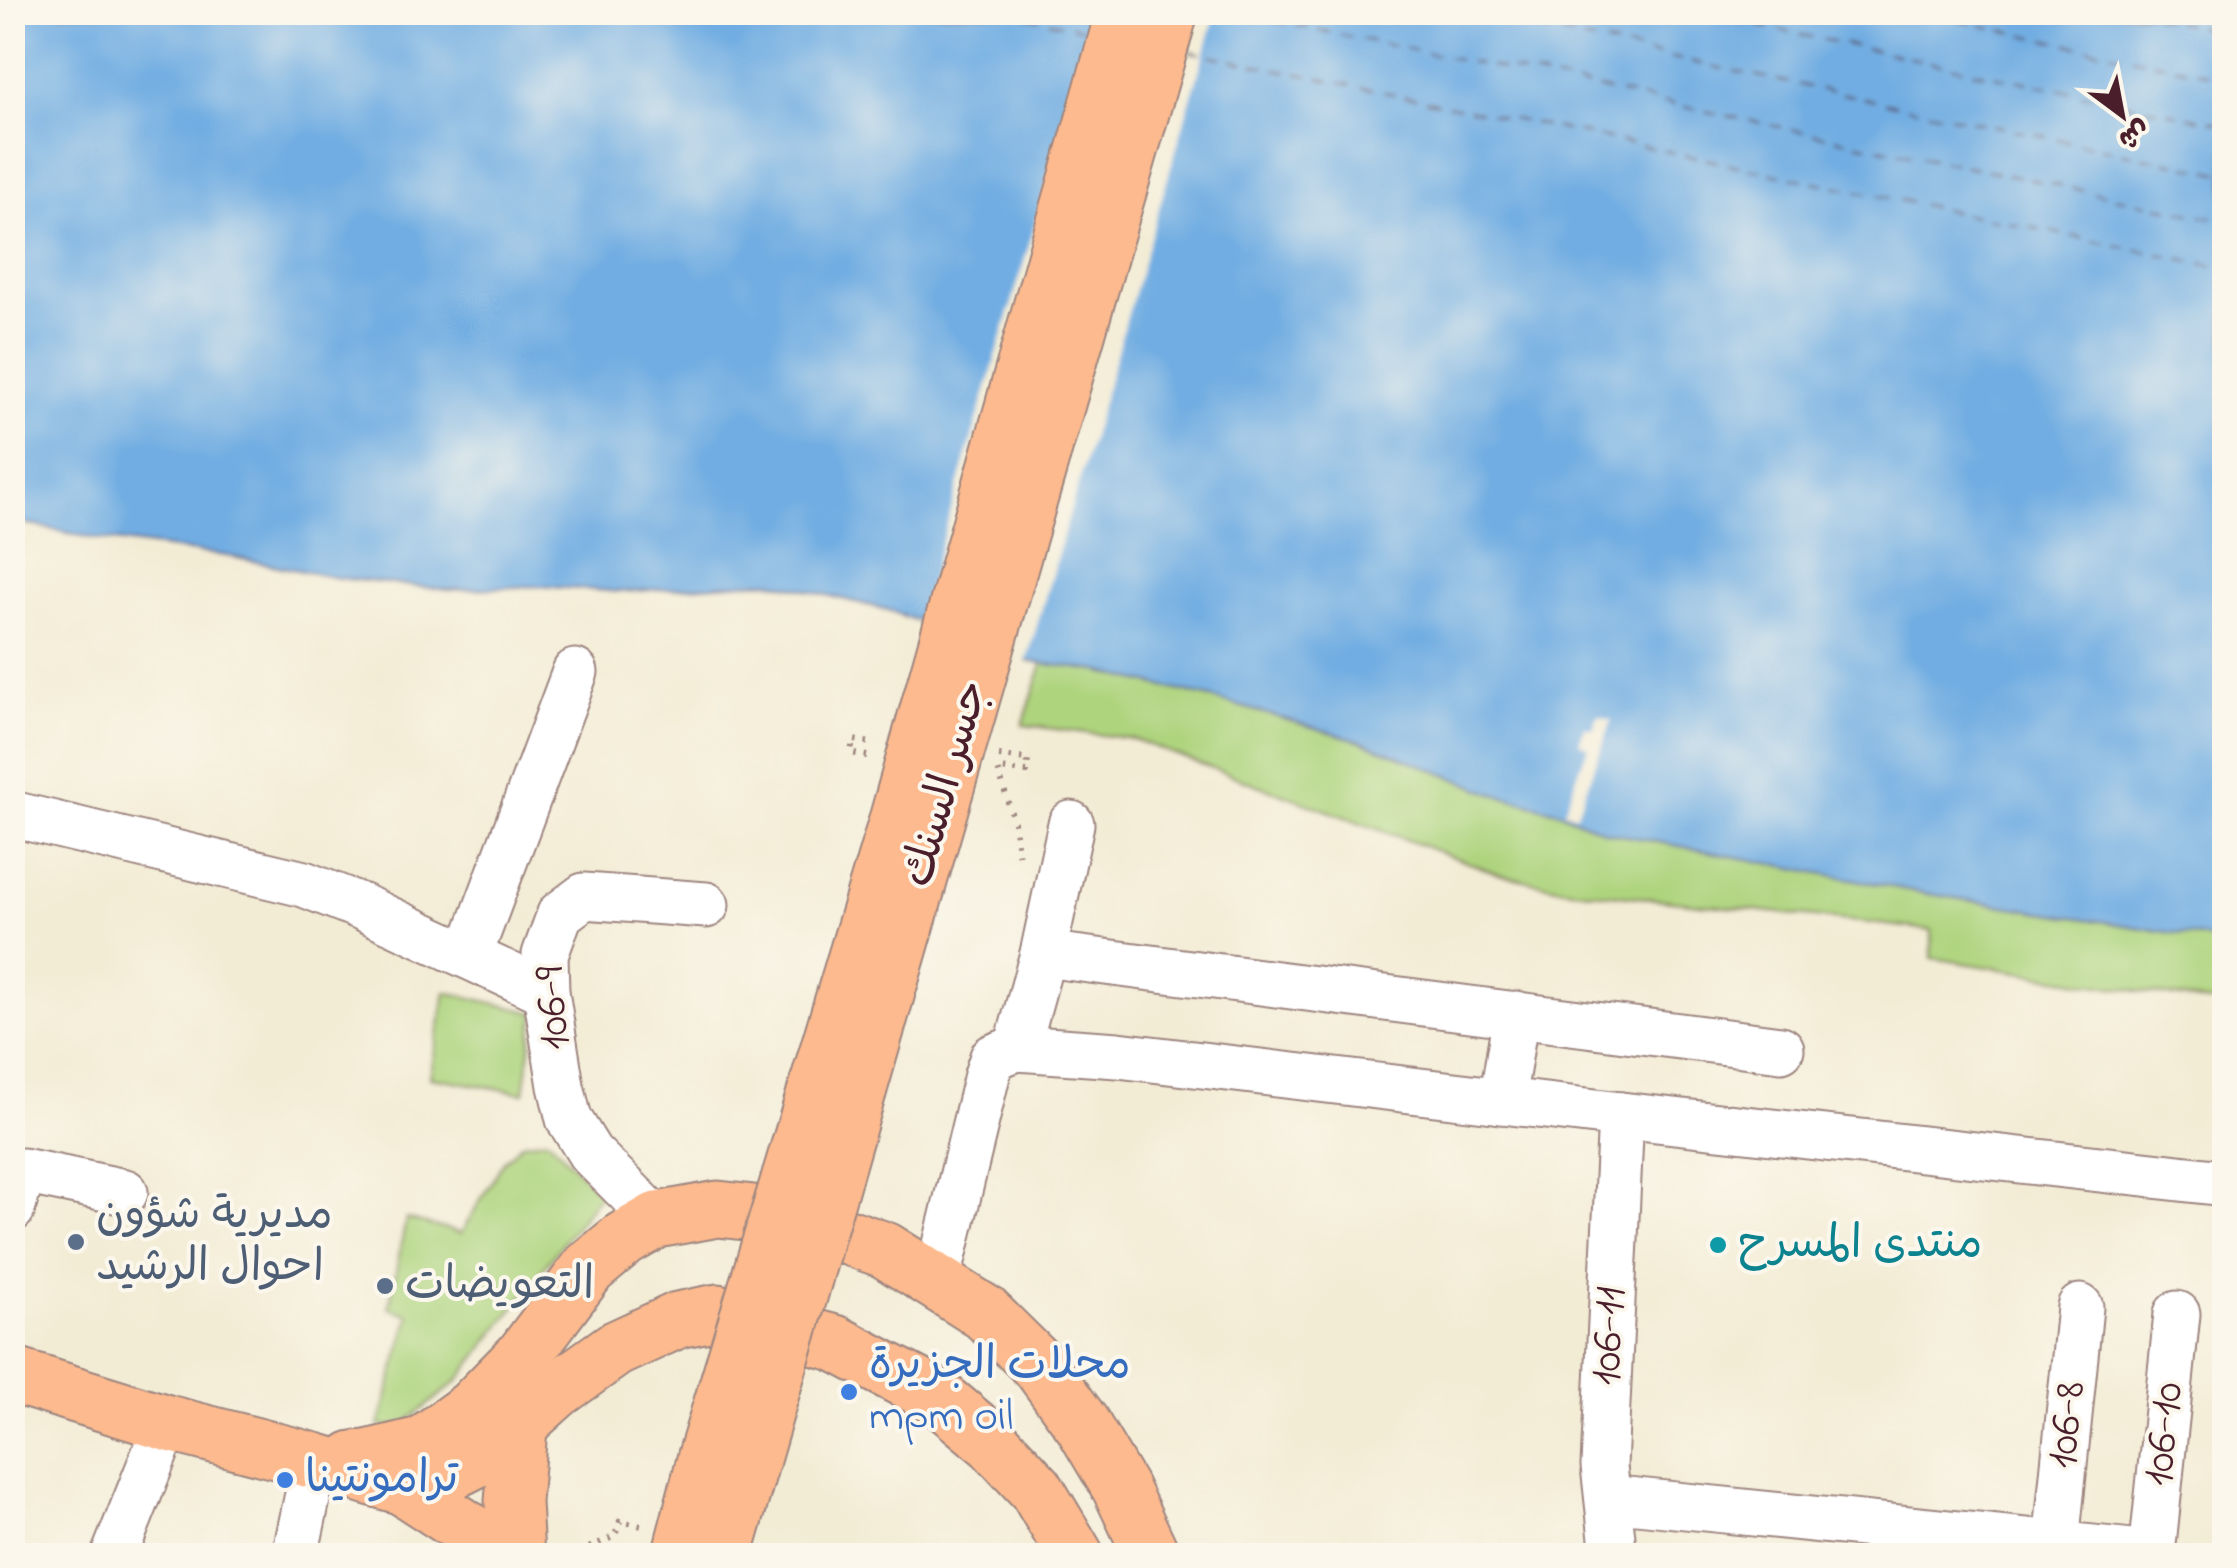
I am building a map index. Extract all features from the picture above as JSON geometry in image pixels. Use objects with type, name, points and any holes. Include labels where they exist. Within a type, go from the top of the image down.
[{"type":"main road","name":"جسر السنك","points":[[680,1556],[706,1456],[896,824],[1124,12]]},
{"type":"main road","name":"جسر السنك","points":[[724,1556],[1170,12]]},
{"type":"main road","points":[[316,1461],[367,1458],[421,1444],[472,1408],[523,1356],[589,1268],[624,1239],[656,1220],[718,1209],[790,1217],[885,1250],[985,1312],[1041,1368],[1082,1424],[1120,1488],[1152,1556]]},
{"type":"main road","points":[[402,1487],[433,1481],[485,1455],[556,1391],[615,1349],[678,1320],[718,1312],[835,1343],[938,1397],[993,1443],[1036,1489],[1076,1556]]},
{"type":"main road","points":[[516,1556],[512,1502],[523,1356]]},
{"type":"main road","points":[[12,1375],[167,1423],[402,1487],[476,1547]]},
{"type":"street","points":[[469,956],[575,672]]},
{"type":"street","points":[[12,814],[304,884],[362,906],[546,992]]},
{"type":"street","points":[[1017,1048],[1043,954],[1071,824]]},
{"type":"street","name":"106-9","points":[[656,1220],[590,1152],[569,1119],[546,992],[545,954],[560,914],[584,896],[706,905]]},
{"type":"street","points":[[1043,954],[1781,1050]]},
{"type":"street","points":[[1502,1101],[1516,1014]]},
{"type":"street","points":[[937,1282],[987,1075],[994,1057],[1017,1048],[1118,1055],[2224,1183]]},
{"type":"street","name":"106-11","points":[[1614,1556],[1604,1466],[1621,1115]]},
{"type":"street","points":[[12,1209],[23,1171],[125,1192]]},
{"type":"street","name":"106-8","points":[[2056,1544],[2080,1307]]},
{"type":"street","name":"106-10","points":[[2152,1554],[2177,1314]]},
{"type":"street","points":[[114,1556],[167,1423]]},
{"type":"street","points":[[295,1556],[316,1461]]},
{"type":"street","points":[[1608,1498],[2152,1554]]},
{"type":"path","points":[[853,740],[852,754],[872,756]]},
{"type":"path","points":[[1008,770],[1026,772],[1028,759]]},
{"type":"path","points":[[570,1556],[615,1536],[620,1520]]},
{"type":"green space","points":[[1043,663],[1098,671],[1211,698],[1361,741],[1494,794],[1561,812],[1606,832],[1929,894],[2224,941],[2224,1005],[1932,958],[1932,930],[1565,889],[1502,875],[1133,739],[1023,725]]},
{"type":"green space","points":[[446,992],[535,1013],[524,1093],[430,1077]]},
{"type":"green space","points":[[548,1139],[600,1194],[459,1380],[400,1427],[379,1426],[410,1315],[389,1308],[406,1219],[461,1233],[504,1161],[522,1143]]},
{"type":"water","points":[[13,13],[2224,13],[2224,941],[1929,894],[1606,832],[1561,812],[1494,794],[1361,741],[1098,671],[1024,661],[888,610],[769,581],[622,592],[539,586],[449,590],[338,578],[227,556],[92,538],[13,521]]},
{"type":"pier","points":[[1097,13],[1216,13],[1025,666],[917,626]]},
{"type":"pier","points":[[1598,715],[1612,720],[1576,815],[1564,811],[1588,747],[1579,743],[1585,727],[1593,729]]},
{"type":"ferry route","points":[[1006,12],[1093,31]]},
{"type":"ferry route","points":[[1232,12],[2224,220]]},
{"type":"ferry route","points":[[1454,12],[2224,174]]},
{"type":"ferry route","points":[[1693,12],[2224,124]]},
{"type":"ferry route","points":[[1916,12],[2224,77]]},
{"type":"ferry route","points":[[2133,12],[2224,32]]},
{"type":"ferry route","points":[[1189,51],[2224,268]]},
{"type":"place","name":"مديرية شؤون احوال الرشيد","points":[[76,1242]]},
{"type":"place","name":"منتدى المسرح","points":[[1718,1245]]},
{"type":"place","name":"التعويضات","points":[[385,1286]]},
{"type":"place","name":"محلات الجزيرة mpm oil","points":[[849,1392]]},
{"type":"place","name":"ترامونتينا","points":[[285,1480]]}]
